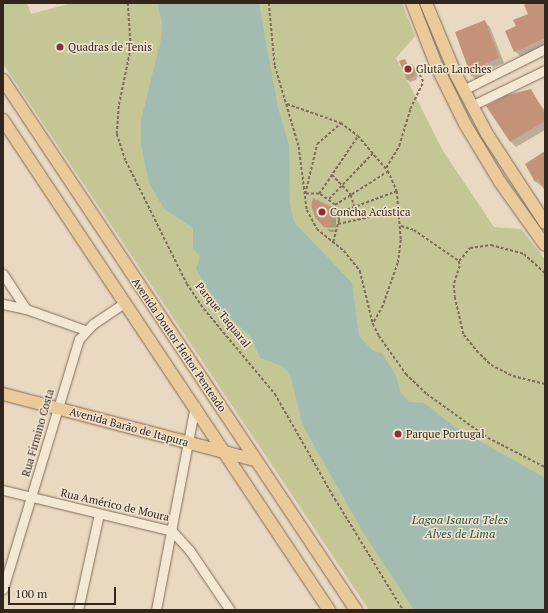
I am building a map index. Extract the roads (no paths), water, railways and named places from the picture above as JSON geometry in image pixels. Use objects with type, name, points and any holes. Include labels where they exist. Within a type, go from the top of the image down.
[{"type":"main road","points":[[412,3],[437,67],[466,124],[500,182],[545,245]]},
{"type":"main road","points":[[426,3],[471,106],[503,162],[545,223]]},
{"type":"main road","name":"Avenida Doutor Heitor Penteado","points":[[3,80],[356,610]]},
{"type":"main road","name":"Avenida Doutor Heitor Penteado","points":[[3,120],[124,303],[195,406],[225,454],[329,610]]},
{"type":"main road","name":"Avenida Barão de Itapura","points":[[3,394],[58,412]]},
{"type":"main road","name":"Avenida Barão de Itapura","points":[[3,401],[58,412],[188,446],[255,460]]},
{"type":"main road","name":"Avenida Barão de Itapura","points":[[188,446],[220,458],[240,476]]},
{"type":"street","points":[[463,90],[545,49]]},
{"type":"street","points":[[471,106],[545,70]]},
{"type":"street","points":[[3,274],[26,309]]},
{"type":"street","points":[[3,304],[26,309],[85,330],[124,303]]},
{"type":"street","name":"Rua Firmino Costa","points":[[3,589],[58,412],[74,354],[85,330]]},
{"type":"street","points":[[156,610],[195,406]]},
{"type":"street","name":"Rua Américo de Moura","points":[[3,490],[172,531],[190,551],[230,610]]},
{"type":"street","points":[[78,610],[99,514]]},
{"type":"water","name":"Lagoa Isaura Teles Alves de Lima","points":[[157,3],[259,3],[278,108],[289,145],[290,204],[294,222],[352,283],[359,336],[373,351],[382,353],[396,376],[400,391],[409,402],[424,403],[455,427],[545,478],[545,610],[414,610],[363,532],[303,426],[290,374],[282,366],[260,358],[251,337],[220,308],[196,269],[200,257],[193,248],[193,228],[164,209],[149,183],[141,145],[141,120],[161,39],[162,22]]},
{"type":"place","name":"Quadras de Tenis","points":[[60,47]]},
{"type":"place","name":"Glutão Lanches","points":[[408,69]]},
{"type":"place","name":"Concha Acústica","points":[[322,212]]},
{"type":"place","name":"Parque Portugal","points":[[398,434]]}]
